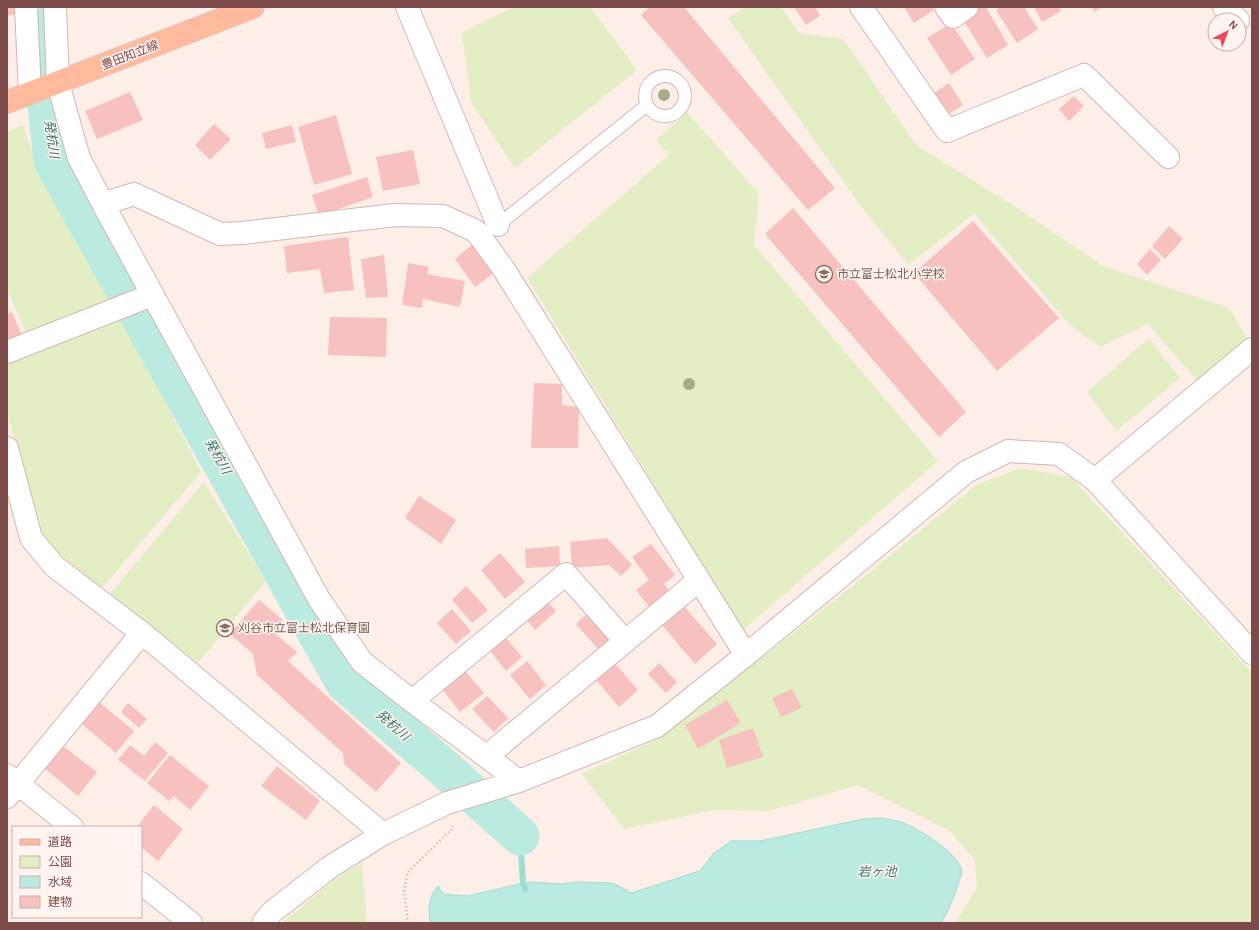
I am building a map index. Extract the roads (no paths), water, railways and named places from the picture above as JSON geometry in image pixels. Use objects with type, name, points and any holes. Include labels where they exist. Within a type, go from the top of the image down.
[{"type":"main road","name":"豊田知立線","points":[[7,102],[58,83],[224,12],[252,7]]},
{"type":"street","points":[[26,7],[30,93]]},
{"type":"street","points":[[55,7],[58,83],[79,158],[152,295],[319,599],[362,662],[519,781]]},
{"type":"street","points":[[407,7],[498,225]]},
{"type":"street","points":[[861,7],[947,131],[1084,75],[1168,157]]},
{"type":"street","points":[[946,7],[953,17],[967,7]]},
{"type":"street","points":[[103,204],[134,194],[220,234],[242,233],[395,215],[443,216],[476,231],[503,268],[746,655]]},
{"type":"street","points":[[7,352],[152,295]]},
{"type":"street","points":[[1095,480],[1252,349]]},
{"type":"street","points":[[7,448],[32,538],[54,566],[142,633],[383,834]]},
{"type":"street","points":[[263,923],[272,912],[330,867],[383,834],[447,804],[519,781],[657,726],[746,655],[966,472],[1008,451],[1059,454],[1095,480],[1252,653]]},
{"type":"street","points":[[412,701],[566,574],[625,641]]},
{"type":"street","points":[[487,756],[699,580]]},
{"type":"street","points":[[71,826],[11,785],[142,633]]},
{"type":"street","points":[[142,884],[191,923]]},
{"type":"lane","points":[[498,225],[647,105]]},
{"type":"water","name":"岩ヶ池","points":[[880,818],[901,822],[917,829],[937,842],[954,857],[960,865],[962,874],[952,902],[941,923],[430,923],[430,899],[438,886],[443,894],[468,896],[531,882],[561,884],[576,882],[611,883],[631,893],[700,871],[713,854],[731,841],[760,841],[863,819]]},
{"type":"waterway","name":"発杭川","points":[[42,7],[42,56],[53,161],[345,683],[520,836]]},
{"type":"waterway","points":[[520,836],[523,883],[525,889]]},
{"type":"place","name":"市立富士松北小学校","points":[[824,274]]},
{"type":"place","name":"刈谷市立富士松北保育園","points":[[225,628]]}]
